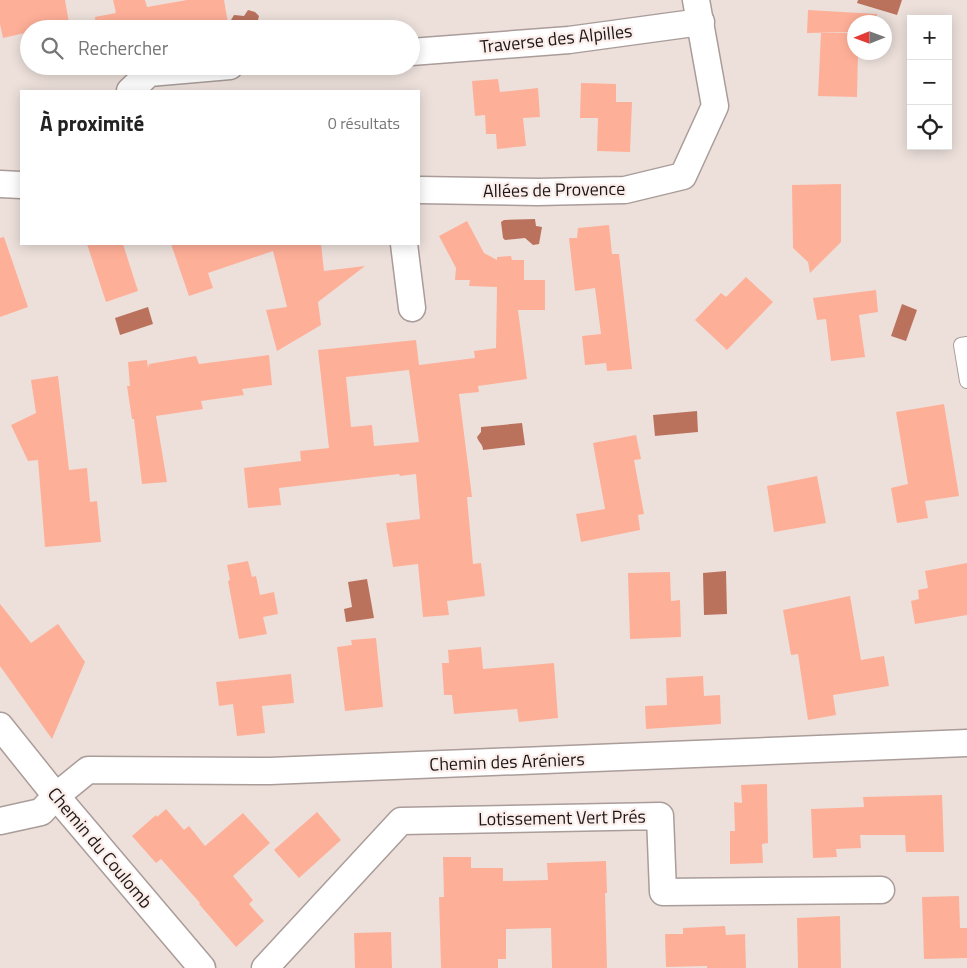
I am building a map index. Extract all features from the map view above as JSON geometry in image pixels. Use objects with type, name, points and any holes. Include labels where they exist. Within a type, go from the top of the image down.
[{"type":"street","name":"Traverse des Alpilles","points":[[420,51],[569,40],[698,11]]},
{"type":"street","name":"Allées de Provence","points":[[420,190],[538,192],[625,190],[683,176],[715,106],[698,11]]},
{"type":"street","points":[[131,90],[147,75]]},
{"type":"street","points":[[0,184],[20,184]]},
{"type":"street","points":[[404,245],[412,308]]},
{"type":"street","name":"Chemin du Coulomb","points":[[0,726],[56,796],[202,968]]},
{"type":"street","name":"Chemin des Aréniers","points":[[0,821],[42,812],[56,796],[88,770],[270,771],[967,744]]},
{"type":"street","name":"Lotissement Vert Prés","points":[[265,968],[401,821],[660,816],[663,892],[881,890]]},
{"type":"lane","points":[[967,344],[961,345],[967,381]]},
{"type":"shaded area","points":[[858,0],[902,0],[897,15],[857,3]]},
{"type":"shaded area","points":[[248,10],[255,12],[259,16],[258,20],[231,20],[234,15],[244,16]]},
{"type":"shaded area","points":[[535,219],[536,226],[542,227],[539,244],[533,245],[525,238],[505,240],[503,238],[501,222],[504,220]]},
{"type":"shaded area","points":[[902,304],[917,310],[906,341],[891,336]]},
{"type":"shaded area","points":[[148,307],[153,324],[120,335],[115,318]]},
{"type":"shaded area","points":[[697,411],[698,432],[655,436],[653,415]]},
{"type":"shaded area","points":[[522,423],[525,445],[483,450],[477,437],[481,432],[481,427]]},
{"type":"shaded area","points":[[726,571],[727,614],[704,615],[703,573]]},
{"type":"shaded area","points":[[367,579],[374,618],[346,622],[344,609],[352,607],[348,582]]},
{"type":"building","points":[[0,0],[65,0],[68,20],[20,20],[20,34],[3,38],[0,24]]},
{"type":"building","points":[[113,0],[145,0],[147,7],[187,0],[224,0],[227,20],[95,20],[95,17],[116,13]]},
{"type":"building","points":[[808,10],[877,14],[847,15],[847,32],[807,33]]},
{"type":"building","points":[[821,33],[847,33],[847,60],[858,60],[857,97],[818,96]]},
{"type":"building","points":[[498,79],[500,92],[538,88],[540,117],[523,118],[526,146],[497,149],[496,134],[486,134],[485,115],[475,116],[472,81]]},
{"type":"building","points":[[581,83],[616,84],[616,102],[632,102],[630,152],[597,151],[598,118],[580,118]]},
{"type":"building","points":[[841,184],[841,242],[810,273],[808,262],[793,248],[792,185]]},
{"type":"building","points":[[467,221],[484,253],[497,260],[497,257],[511,256],[512,260],[524,260],[524,280],[545,280],[545,310],[518,310],[527,379],[478,386],[479,392],[459,394],[472,497],[467,497],[473,564],[481,563],[485,596],[447,601],[449,615],[423,617],[418,564],[393,567],[386,523],[420,519],[416,474],[400,476],[399,474],[279,488],[281,505],[248,508],[244,468],[301,461],[300,451],[329,448],[318,350],[416,340],[419,365],[475,358],[474,351],[496,348],[497,287],[469,286],[470,280],[455,280],[456,268],[439,236]],"holes":[[[409,370],[419,442],[374,446],[372,425],[351,427],[346,377]]]},
{"type":"building","points":[[609,225],[612,254],[619,254],[632,369],[607,371],[606,363],[585,365],[582,336],[601,334],[595,288],[575,291],[569,238],[577,238],[578,228]]},
{"type":"building","points":[[4,237],[28,307],[0,317],[0,238]]},
{"type":"building","points":[[87,245],[123,245],[138,291],[106,302]]},
{"type":"building","points":[[171,245],[321,245],[324,271],[365,266],[318,302],[321,325],[277,351],[266,310],[287,307],[273,251],[208,273],[213,288],[189,296]]},
{"type":"building","points":[[746,277],[773,302],[727,350],[695,320],[721,293],[726,297]]},
{"type":"building","points":[[876,290],[878,312],[859,315],[865,357],[831,361],[826,319],[817,320],[813,298]]},
{"type":"building","points":[[269,355],[272,385],[242,389],[244,395],[201,401],[203,409],[156,416],[167,482],[142,484],[134,419],[132,419],[127,386],[130,386],[128,362],[147,360],[148,368],[149,364],[196,356],[199,364]]},
{"type":"building","points":[[58,376],[69,470],[87,468],[90,502],[97,501],[101,542],[45,547],[38,460],[28,461],[11,425],[36,413],[31,380]]},
{"type":"building","points":[[944,404],[959,496],[925,501],[928,518],[897,523],[891,488],[908,484],[896,412]]},
{"type":"building","points":[[636,435],[641,459],[634,460],[644,514],[638,515],[640,530],[581,542],[576,514],[605,509],[593,443]]},
{"type":"building","points":[[817,476],[826,523],[774,532],[767,486]]},
{"type":"building","points":[[248,561],[252,577],[256,576],[260,595],[274,592],[278,614],[263,617],[267,634],[239,639],[228,581],[230,580],[227,565]]},
{"type":"building","points":[[967,563],[967,615],[915,624],[911,601],[919,599],[918,590],[928,588],[925,571]]},
{"type":"building","points":[[670,572],[671,601],[680,600],[681,637],[630,639],[628,573]]},
{"type":"building","points":[[850,596],[861,660],[884,656],[889,686],[833,695],[836,715],[808,720],[798,654],[791,655],[783,610]]},
{"type":"building","points":[[0,604],[31,643],[58,624],[85,662],[52,739],[0,666]]},
{"type":"building","points":[[376,638],[383,707],[345,711],[337,647],[352,645],[351,640]]},
{"type":"building","points":[[481,647],[483,669],[554,663],[558,718],[519,722],[517,709],[454,714],[452,695],[444,695],[442,663],[449,663],[448,650]]},
{"type":"building","points":[[291,674],[294,703],[262,706],[265,733],[237,736],[233,704],[219,706],[216,682]]},
{"type":"building","points":[[703,676],[704,696],[720,695],[721,724],[646,729],[645,706],[667,705],[666,678]]},
{"type":"building","points":[[767,784],[768,843],[762,844],[763,863],[730,864],[730,831],[735,831],[734,802],[742,803],[741,785]]},
{"type":"building","points":[[942,795],[944,852],[906,852],[905,835],[860,835],[861,848],[836,849],[837,857],[813,858],[811,809],[864,807],[863,797]]},
{"type":"building","points":[[166,809],[184,830],[189,826],[205,846],[243,813],[270,843],[233,876],[253,900],[249,904],[264,921],[236,947],[161,859],[156,863],[132,836],[156,815],[157,817]]},
{"type":"building","points":[[317,812],[341,840],[299,878],[274,850]]},
{"type":"building","points":[[443,857],[471,857],[471,868],[503,868],[503,881],[548,880],[547,863],[606,861],[607,968],[552,968],[551,928],[506,929],[506,959],[498,959],[498,968],[441,968],[439,897],[444,897]]},
{"type":"building","points":[[959,896],[960,928],[967,928],[967,958],[924,959],[922,897]]},
{"type":"building","points":[[840,916],[841,968],[798,968],[797,918]]},
{"type":"building","points":[[725,926],[726,935],[745,934],[746,968],[707,968],[707,966],[666,967],[665,934],[683,934],[683,928]]},
{"type":"building","points":[[391,932],[392,968],[355,968],[354,933]]}]
